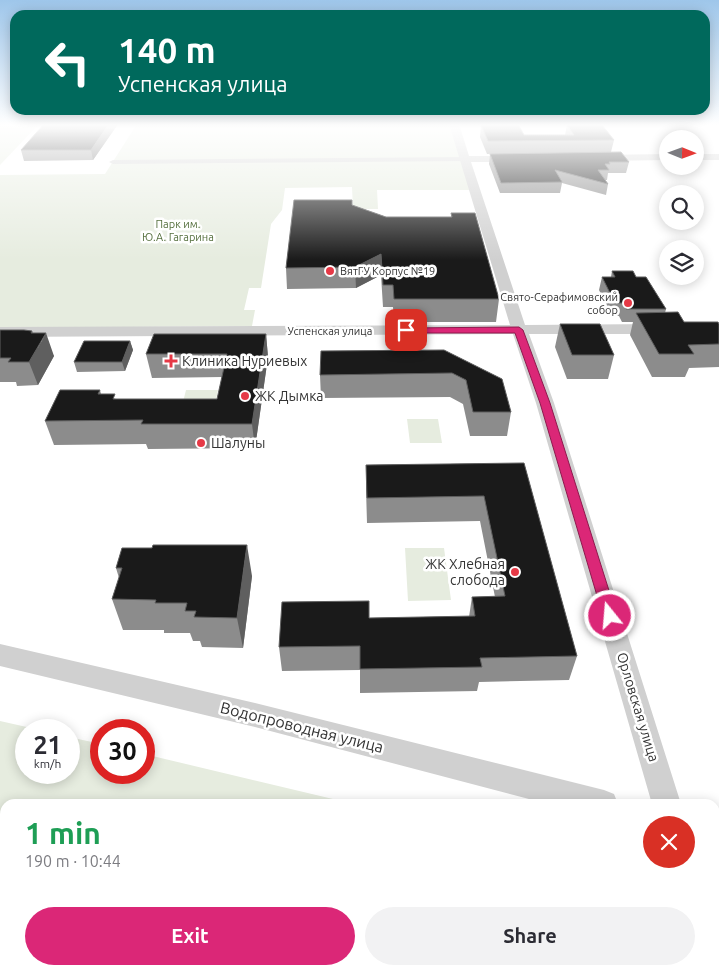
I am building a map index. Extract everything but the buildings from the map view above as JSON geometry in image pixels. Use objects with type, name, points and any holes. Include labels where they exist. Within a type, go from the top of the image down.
[{"type":"street","name":"Орловская улица","points":[[469,169],[519,330],[545,403],[665,799]]},
{"type":"street","name":"Успенская улица","points":[[0,332],[670,328]]},
{"type":"street","name":"Водопроводная улица","points":[[0,656],[254,715],[584,799]]},
{"type":"green space","name":"Парк им. Ю.А. Гагарина","points":[[108,169],[464,169],[470,190],[377,190],[378,209],[353,209],[352,187],[285,188],[282,210],[271,224],[261,288],[249,288],[244,310],[255,310],[252,326],[0,328],[0,175],[105,174]]},
{"type":"green space","points":[[186,390],[218,390],[213,414],[180,414]]},
{"type":"green space","points":[[407,419],[438,419],[442,443],[410,443]]},
{"type":"green space","points":[[405,548],[444,548],[451,600],[408,601]]},
{"type":"green space","points":[[0,721],[15,724],[15,784],[80,784],[80,739],[90,742],[90,784],[155,784],[155,757],[333,799],[0,799]]},
{"type":"place","name":"ВятГУ Корпус №19","points":[[330,271]]},
{"type":"place","name":"Свято-Серафимовский собор","points":[[628,303]]},
{"type":"place","name":"Клиника Нуриевых","points":[[171,361]]},
{"type":"place","name":"ЖК Дымка","points":[[245,396]]},
{"type":"place","name":"Шалуны","points":[[201,443]]},
{"type":"place","name":"ЖК Хлебная слобода","points":[[515,572]]},
{"type":"route","points":[[406,330],[519,330],[545,403],[610,616]]}]
